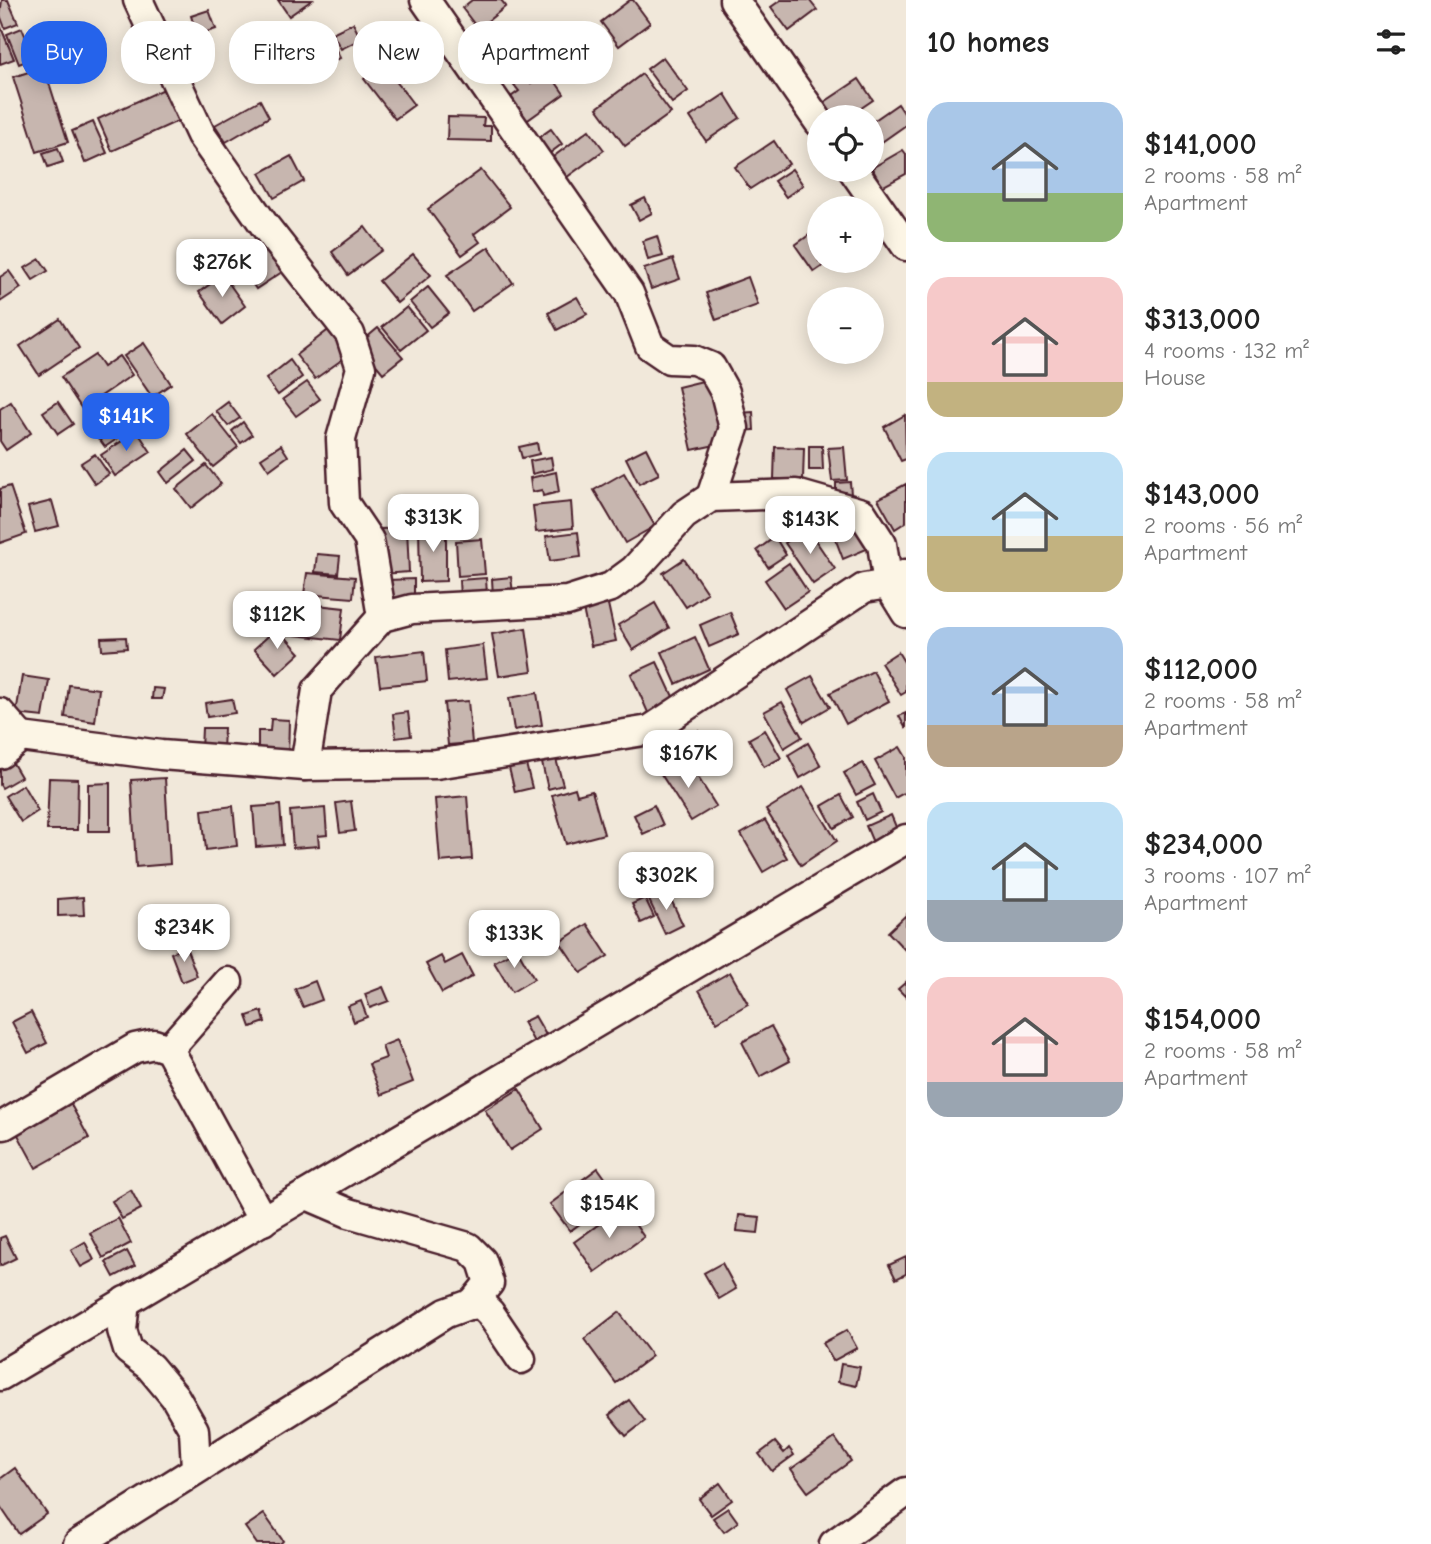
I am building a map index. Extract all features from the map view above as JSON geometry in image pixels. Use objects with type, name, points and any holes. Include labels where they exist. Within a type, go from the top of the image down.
[{"type":"street","points":[[138,0],[201,135],[265,226],[350,334],[361,368],[341,439],[344,503],[369,540],[382,617]]},
{"type":"street","points":[[425,0],[629,293],[650,346],[668,359],[694,360],[711,367],[725,392],[734,428],[711,497]]},
{"type":"street","points":[[734,0],[807,105]]},
{"type":"street","points":[[861,182],[906,246]]},
{"type":"street","points":[[305,766],[317,690],[382,617],[412,609],[568,601],[611,587],[634,570],[684,515],[711,497],[796,494],[862,513],[882,544],[897,579],[906,613]]},
{"type":"street","points":[[0,713],[10,745],[305,766],[436,764],[650,730],[864,588],[897,579]]},
{"type":"street","points":[[0,1376],[906,839]]},
{"type":"street","points":[[169,1049],[228,982]]},
{"type":"street","points":[[4,1125],[135,1048],[154,1044],[169,1049],[263,1221]]},
{"type":"street","points":[[307,1195],[349,1213],[468,1247],[482,1261],[489,1283],[471,1305]]},
{"type":"street","points":[[125,1301],[122,1330],[128,1350],[150,1367],[175,1397],[194,1430],[196,1468]]},
{"type":"street","points":[[78,1544],[446,1313],[481,1304],[521,1359]]},
{"type":"street","points":[[834,1544],[906,1492]]},
{"type":"building","points":[[2,0],[8,0],[18,23],[5,28],[0,15]]},
{"type":"building","points":[[278,0],[312,0],[289,16]]},
{"type":"building","points":[[472,0],[501,0],[506,6],[488,21],[472,21],[462,8]]},
{"type":"building","points":[[633,0],[650,23],[619,46],[613,38],[613,21],[602,21]]},
{"type":"building","points":[[781,0],[809,0],[817,10],[789,31],[771,7]]},
{"type":"building","points":[[209,10],[213,21],[193,21],[191,16]]},
{"type":"building","points":[[353,23],[353,43],[341,49],[339,45],[339,30]]},
{"type":"building","points":[[0,25],[14,59],[0,64]]},
{"type":"building","points":[[21,28],[21,63],[19,64],[7,34]]},
{"type":"building","points":[[663,57],[688,91],[672,103],[647,69]]},
{"type":"building","points":[[21,74],[21,84],[49,84],[68,142],[37,152],[13,77]]},
{"type":"building","points":[[642,74],[671,113],[625,146],[597,108]]},
{"type":"building","points":[[859,79],[873,100],[866,105],[823,103]]},
{"type":"building","points":[[368,84],[398,84],[414,105],[395,119]]},
{"type":"building","points":[[557,84],[564,94],[525,122],[508,99],[519,91],[514,85]]},
{"type":"building","points":[[164,89],[178,121],[112,151],[98,119]]},
{"type":"building","points":[[725,94],[740,118],[706,141],[690,117]]},
{"type":"building","points":[[260,100],[269,117],[226,142],[215,125]]},
{"type":"building","points":[[898,104],[906,116],[906,125],[884,140],[884,114]]},
{"type":"building","points":[[448,117],[484,118],[483,126],[491,126],[491,141],[447,140]]},
{"type":"building","points":[[93,122],[107,153],[85,163],[72,131]]},
{"type":"building","points":[[551,129],[562,144],[550,153],[538,138]]},
{"type":"building","points":[[589,130],[604,150],[563,180],[549,160]]},
{"type":"building","points":[[774,141],[789,164],[750,189],[735,167]]},
{"type":"building","points":[[58,148],[63,162],[48,167],[43,153]]},
{"type":"building","points":[[903,150],[906,154],[906,174],[882,187],[879,182],[884,182],[884,161]]},
{"type":"building","points":[[291,156],[304,181],[274,198],[260,173]]},
{"type":"building","points":[[792,169],[803,185],[786,197],[774,181]]},
{"type":"building","points":[[481,170],[510,207],[474,234],[480,242],[462,255],[428,209]]},
{"type":"building","points":[[645,198],[652,213],[639,220],[631,205]]},
{"type":"building","points":[[365,227],[382,250],[348,275],[332,252]]},
{"type":"building","points":[[657,236],[663,256],[648,260],[643,241]]},
{"type":"building","points":[[807,236],[807,262],[795,245]]},
{"type":"building","points":[[269,246],[285,270],[256,289],[240,265]]},
{"type":"building","points":[[489,247],[513,283],[472,311],[447,275]]},
{"type":"building","points":[[413,254],[431,275],[397,303],[379,281]]},
{"type":"building","points":[[40,259],[48,271],[33,280],[25,268]]},
{"type":"building","points":[[673,259],[680,279],[651,289],[644,269]]},
{"type":"building","points":[[9,271],[21,288],[0,302],[0,277]]},
{"type":"building","points":[[223,275],[245,306],[222,324],[199,292]]},
{"type":"building","points":[[748,277],[758,305],[716,320],[706,293]]},
{"type":"building","points":[[428,287],[449,313],[430,327],[410,302]]},
{"type":"building","points":[[577,297],[587,314],[557,330],[548,313]]},
{"type":"building","points":[[407,307],[426,330],[401,350],[382,327]]},
{"type":"building","points":[[60,319],[79,348],[39,375],[20,346]]},
{"type":"building","points":[[331,328],[350,354],[315,379],[296,355]]},
{"type":"building","points":[[378,328],[403,357],[383,373],[359,344]]},
{"type":"building","points":[[144,343],[171,384],[152,397],[124,356]]},
{"type":"building","points":[[95,355],[103,367],[119,356],[132,375],[82,409],[61,377]]},
{"type":"building","points":[[290,360],[302,377],[278,395],[266,379]]},
{"type":"building","points":[[715,378],[729,442],[692,450],[678,387]]},
{"type":"building","points":[[307,382],[320,399],[296,416],[283,399]]},
{"type":"building","points":[[125,399],[141,423],[105,447],[88,423]]},
{"type":"building","points":[[11,402],[31,433],[6,450],[0,441],[0,409]]},
{"type":"building","points":[[58,402],[73,424],[58,434],[43,412]]},
{"type":"building","points":[[228,402],[240,418],[228,426],[216,411]]},
{"type":"building","points":[[753,412],[754,430],[740,431],[739,413]]},
{"type":"building","points":[[212,414],[238,447],[213,467],[187,434]]},
{"type":"building","points":[[905,415],[906,459],[901,461],[884,427]]},
{"type":"building","points":[[243,422],[252,435],[241,443],[232,431]]},
{"type":"building","points":[[137,431],[151,452],[115,476],[101,455]]},
{"type":"building","points":[[537,443],[539,454],[522,458],[519,447]]},
{"type":"building","points":[[281,445],[288,456],[269,470],[261,458]]},
{"type":"building","points":[[809,446],[822,446],[823,470],[809,470]]},
{"type":"building","points":[[775,447],[804,448],[803,479],[774,479]]},
{"type":"building","points":[[844,447],[847,480],[832,481],[828,448]]},
{"type":"building","points":[[646,448],[659,474],[639,484],[626,458]]},
{"type":"building","points":[[187,450],[196,461],[168,483],[160,472]]},
{"type":"building","points":[[95,454],[109,474],[95,484],[81,463]]},
{"type":"building","points":[[551,457],[553,469],[532,474],[530,461]]},
{"type":"building","points":[[206,465],[221,484],[191,508],[176,489]]},
{"type":"building","points":[[556,472],[559,492],[543,496],[542,490],[532,492],[530,478]]},
{"type":"building","points":[[624,473],[655,526],[625,543],[594,490]]},
{"type":"building","points":[[850,482],[851,494],[836,495],[836,483]]},
{"type":"building","points":[[906,484],[906,522],[895,529],[878,499]]},
{"type":"building","points":[[10,486],[26,534],[0,543],[0,489]]},
{"type":"building","points":[[52,501],[59,526],[35,532],[28,507]]},
{"type":"building","points":[[571,502],[573,528],[536,532],[533,506]]},
{"type":"building","points":[[858,519],[869,548],[843,559],[832,530]]},
{"type":"building","points":[[446,526],[446,581],[420,582],[419,527]]},
{"type":"building","points":[[407,528],[409,572],[382,574],[380,529]]},
{"type":"building","points":[[807,528],[835,569],[813,584],[785,543]]},
{"type":"building","points":[[578,532],[581,557],[550,561],[546,536]]},
{"type":"building","points":[[775,537],[786,555],[768,567],[757,550]]},
{"type":"building","points":[[482,539],[485,574],[458,576],[456,541]]},
{"type":"building","points":[[317,554],[340,556],[338,574],[315,572]]},
{"type":"building","points":[[684,559],[707,593],[686,607],[663,573]]},
{"type":"building","points":[[789,563],[808,592],[784,608],[765,580]]},
{"type":"building","points":[[307,573],[355,577],[353,598],[304,594]]},
{"type":"building","points":[[511,577],[513,593],[493,596],[492,579]]},
{"type":"building","points":[[486,578],[487,595],[460,598],[459,580]]},
{"type":"building","points":[[414,579],[414,597],[389,598],[388,580]]},
{"type":"building","points":[[290,602],[344,608],[340,640],[286,634]]},
{"type":"building","points":[[655,603],[669,628],[633,650],[618,625]]},
{"type":"building","points":[[608,604],[616,641],[591,646],[583,609]]},
{"type":"building","points":[[730,612],[739,634],[709,647],[700,625]]},
{"type":"building","points":[[277,628],[300,653],[277,674],[254,649]]},
{"type":"building","points":[[526,628],[532,671],[499,676],[492,634]]},
{"type":"building","points":[[126,637],[127,648],[102,650],[101,638]]},
{"type":"building","points":[[695,637],[709,669],[676,684],[662,652]]},
{"type":"building","points":[[483,645],[487,678],[448,682],[445,650]]},
{"type":"building","points":[[424,651],[427,681],[380,686],[376,657]]},
{"type":"building","points":[[898,652],[906,665],[906,692],[901,695],[881,663]]},
{"type":"building","points":[[657,662],[676,703],[649,715],[631,674]]},
{"type":"building","points":[[873,671],[889,701],[846,724],[830,693]]},
{"type":"building","points":[[22,676],[49,680],[43,717],[16,714]]},
{"type":"building","points":[[812,676],[830,707],[804,722],[787,690]]},
{"type":"building","points":[[69,685],[99,689],[95,722],[65,717]]},
{"type":"building","points":[[153,688],[164,689],[162,699],[152,699]]},
{"type":"building","points":[[537,693],[542,725],[514,730],[509,698]]},
{"type":"building","points":[[232,699],[235,713],[207,717],[205,703]]},
{"type":"building","points":[[468,701],[472,743],[448,745],[444,703]]},
{"type":"building","points":[[782,702],[802,737],[784,748],[764,712]]},
{"type":"building","points":[[408,712],[411,736],[396,738],[393,714]]},
{"type":"building","points":[[906,713],[906,729],[899,716]]},
{"type":"building","points":[[271,719],[289,720],[288,759],[258,759],[258,731],[270,731]]},
{"type":"building","points":[[202,728],[224,728],[223,751],[201,750]]},
{"type":"building","points":[[765,730],[781,758],[764,767],[749,739]]},
{"type":"building","points":[[699,731],[711,750],[695,760],[683,742]]},
{"type":"building","points":[[808,743],[821,766],[800,778],[788,755]]},
{"type":"building","points":[[900,747],[906,757],[906,792],[895,798],[875,761]]},
{"type":"building","points":[[686,758],[716,806],[691,821],[661,774]]},
{"type":"building","points":[[556,759],[563,785],[548,789],[542,763]]},
{"type":"building","points":[[11,760],[21,777],[2,788],[0,767]]},
{"type":"building","points":[[863,763],[875,785],[856,795],[844,773]]},
{"type":"building","points":[[526,764],[532,788],[515,792],[509,768]]},
{"type":"building","points":[[49,778],[78,779],[77,830],[47,830]]},
{"type":"building","points":[[165,778],[170,864],[136,867],[131,780]]},
{"type":"building","points":[[110,783],[110,831],[88,831],[88,784]]},
{"type":"building","points":[[23,785],[38,811],[21,822],[5,796]]},
{"type":"building","points":[[803,787],[837,841],[801,865],[766,810]]},
{"type":"building","points":[[575,788],[577,795],[592,791],[604,834],[566,844],[552,795]]},
{"type":"building","points":[[873,794],[881,812],[865,820],[857,802]]},
{"type":"building","points":[[841,795],[853,817],[834,828],[822,806]]},
{"type":"building","points":[[467,796],[472,859],[440,862],[435,799]]},
{"type":"building","points":[[351,801],[355,831],[340,833],[336,803]]},
{"type":"building","points":[[280,805],[283,845],[256,847],[253,807]]},
{"type":"building","points":[[654,805],[663,825],[643,834],[634,815]]},
{"type":"building","points":[[233,806],[237,846],[206,850],[202,810]]},
{"type":"building","points":[[325,808],[327,835],[318,836],[319,846],[293,848],[290,811]]},
{"type":"building","points":[[891,815],[899,834],[874,845],[866,826]]},
{"type":"building","points":[[765,820],[787,858],[763,872],[741,834]]},
{"type":"building","points":[[666,889],[683,925],[665,934],[648,898]]},
{"type":"building","points":[[83,897],[84,915],[58,916],[58,899]]},
{"type":"building","points":[[645,898],[654,917],[641,923],[632,904]]},
{"type":"building","points":[[906,915],[906,949],[905,950],[888,932]]},
{"type":"building","points":[[587,924],[608,956],[581,973],[560,942]]},
{"type":"building","points":[[186,947],[197,976],[182,982],[171,953]]},
{"type":"building","points":[[517,949],[534,979],[512,992],[494,962]]},
{"type":"building","points":[[462,955],[473,976],[442,993],[426,964],[441,956],[445,964]]},
{"type":"building","points":[[730,972],[748,1004],[717,1022],[699,990]]},
{"type":"building","points":[[315,981],[322,1000],[303,1007],[295,989]]},
{"type":"building","points":[[906,982],[906,997],[898,989]]},
{"type":"building","points":[[383,987],[389,1001],[370,1008],[365,994]]},
{"type":"building","points":[[361,1001],[367,1017],[354,1022],[348,1006]]},
{"type":"building","points":[[262,1011],[265,1022],[251,1027],[247,1016]]},
{"type":"building","points":[[31,1012],[47,1043],[28,1053],[12,1022]]},
{"type":"building","points":[[535,1016],[546,1035],[534,1042],[523,1022]]},
{"type":"building","points":[[771,1026],[790,1061],[760,1077],[742,1042]]},
{"type":"building","points":[[397,1040],[413,1082],[381,1095],[369,1064],[386,1058],[382,1046]]},
{"type":"building","points":[[519,1089],[543,1129],[510,1150],[485,1110]]},
{"type":"building","points":[[70,1103],[89,1138],[36,1168],[17,1133]]},
{"type":"building","points":[[598,1168],[618,1196],[570,1231],[550,1204]]},
{"type":"building","points":[[131,1190],[141,1209],[122,1219],[112,1201]]},
{"type":"building","points":[[623,1207],[644,1237],[595,1272],[574,1242]]},
{"type":"building","points":[[739,1215],[760,1217],[758,1233],[737,1231]]},
{"type":"building","points":[[118,1218],[131,1243],[103,1258],[90,1233]]},
{"type":"building","points":[[5,1236],[16,1258],[0,1266],[0,1238]]},
{"type":"building","points":[[85,1242],[94,1260],[81,1267],[71,1250]]},
{"type":"building","points":[[127,1251],[135,1266],[114,1277],[106,1262]]},
{"type":"building","points":[[906,1257],[906,1274],[896,1279],[889,1265]]},
{"type":"building","points":[[722,1263],[736,1289],[719,1299],[704,1273]]},
{"type":"building","points":[[619,1312],[652,1356],[616,1383],[584,1339]]},
{"type":"building","points":[[847,1330],[857,1348],[833,1361],[823,1343]]},
{"type":"building","points":[[841,1364],[860,1367],[856,1386],[838,1382]]},
{"type":"building","points":[[629,1400],[645,1421],[626,1436],[609,1415]]},
{"type":"building","points":[[835,1438],[851,1461],[808,1492],[791,1469]]},
{"type":"building","points":[[775,1442],[784,1453],[789,1448],[794,1455],[772,1471],[759,1454]]},
{"type":"building","points":[[15,1468],[47,1514],[19,1534],[0,1506],[0,1479]]},
{"type":"building","points":[[720,1483],[732,1500],[711,1515],[699,1499]]},
{"type":"building","points":[[728,1508],[738,1522],[724,1532],[713,1518]]},
{"type":"building","points":[[264,1514],[283,1541],[280,1544],[257,1544],[245,1527]]}]
